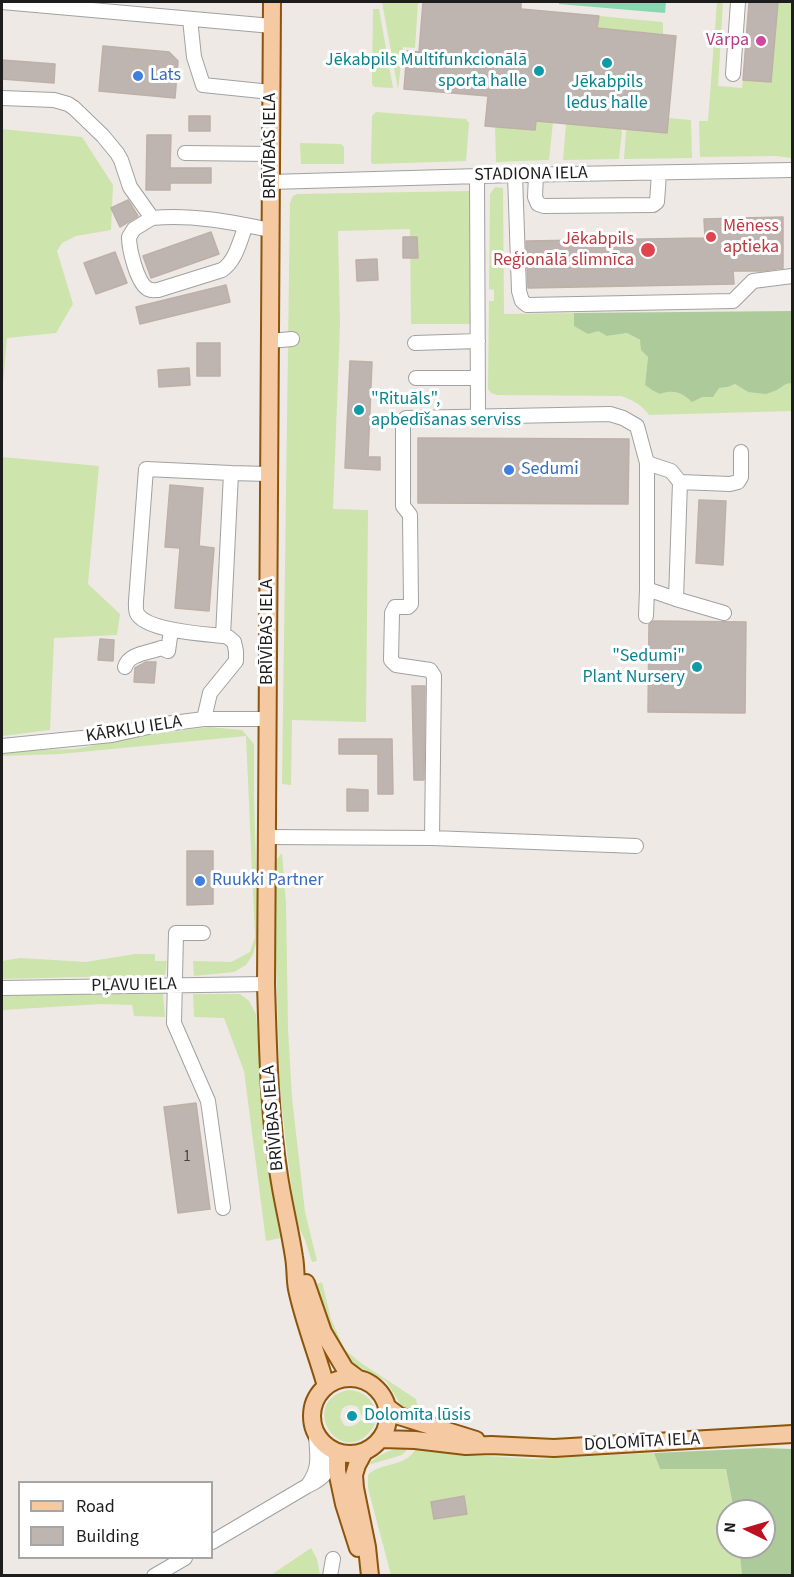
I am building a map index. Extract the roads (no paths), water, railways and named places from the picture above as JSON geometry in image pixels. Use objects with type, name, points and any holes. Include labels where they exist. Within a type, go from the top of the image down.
[{"type":"main road","name":"BRĪVĪBAS IELA","points":[[272,2],[266,984],[273,1122],[279,1176],[295,1260],[297,1287],[326,1386]]},
{"type":"main road","name":"BRĪVĪBAS IELA","points":[[295,1260],[304,1277],[323,1332],[345,1369],[357,1378]]},
{"type":"main road","points":[[357,1378],[376,1388],[383,1397],[388,1418],[381,1439],[373,1447],[353,1455],[334,1451],[323,1444],[312,1425],[311,1414],[313,1403],[326,1386],[336,1380],[357,1378]]},
{"type":"main road","name":"DOLOMĪTA IELA","points":[[387,1407],[399,1416],[491,1445]]},
{"type":"main road","name":"DOLOMĪTA IELA","points":[[381,1439],[466,1446],[554,1448],[792,1434]]},
{"type":"main road","points":[[334,1451],[344,1504],[355,1542],[369,1573]]},
{"type":"main road","points":[[364,1452],[354,1475],[367,1547],[369,1573]]},
{"type":"street","points":[[2,2],[272,26]]},
{"type":"street","points":[[733,74],[738,2]]},
{"type":"street","points":[[190,19],[194,57],[203,85],[271,92]]},
{"type":"street","points":[[2,98],[54,100],[74,108],[104,136],[117,153],[130,187],[152,218]]},
{"type":"street","points":[[185,153],[270,154]]},
{"type":"street","name":"STADIONA IELA","points":[[270,182],[792,170]]},
{"type":"street","points":[[536,175],[535,197],[538,204],[544,206],[642,205],[657,202],[659,173]]},
{"type":"street","points":[[515,176],[519,291],[522,301],[526,304],[733,301],[753,281],[792,276]]},
{"type":"street","points":[[477,177],[478,416]]},
{"type":"street","points":[[246,225],[233,258],[222,270],[158,290],[146,287],[138,274],[131,253],[129,237],[134,229],[152,218],[200,219],[246,225],[270,230]]},
{"type":"street","points":[[270,341],[292,339]]},
{"type":"street","points":[[415,344],[478,341]]},
{"type":"street","points":[[416,378],[478,378]]},
{"type":"street","points":[[432,838],[434,676],[430,670],[396,665],[392,660],[392,613],[395,608],[408,607],[411,604],[410,515],[403,506],[403,422],[406,418],[610,414],[637,426],[647,463],[646,616]]},
{"type":"street","points":[[680,482],[730,484],[738,482],[741,477],[741,452]]},
{"type":"street","points":[[647,463],[671,471],[680,482],[676,599]]},
{"type":"street","points":[[204,719],[210,693],[236,661],[234,642],[223,636],[171,630],[149,622],[136,612],[146,469],[268,474]]},
{"type":"street","points":[[223,636],[231,473]]},
{"type":"street","points":[[647,589],[724,613]]},
{"type":"street","points":[[125,667],[127,660],[133,657],[161,648],[168,651],[171,630]]},
{"type":"street","name":"KĀRKLU IELA","points":[[2,746],[112,735],[157,725],[204,719],[267,719]]},
{"type":"street","points":[[267,837],[432,838],[636,846]]},
{"type":"street","points":[[203,933],[176,933],[174,1023],[208,1101],[223,1208]]},
{"type":"street","name":"PĻAVU IELA","points":[[2,988],[266,984]]},
{"type":"street","points":[[307,1486],[316,1474],[316,1435]]},
{"type":"street","points":[[213,1541],[320,1480],[329,1468],[334,1451]]},
{"type":"street","points":[[330,1575],[333,1558]]},
{"type":"street","points":[[154,1575],[182,1559]]},
{"type":"place","name":"Vārpa","points":[[761,41]]},
{"type":"place","name":"Jēkabpils ledus halle","points":[[607,63]]},
{"type":"place","name":"Jēkabpils Multifunkcionālā sporta halle","points":[[539,71]]},
{"type":"place","name":"Lats","points":[[138,76]]},
{"type":"place","name":"Mēness aptieka","points":[[711,237]]},
{"type":"place","name":"Jēkabpils Reģionālā slimnīca","points":[[648,250]]},
{"type":"place","name":"\"Rituāls\", apbedīšanas serviss","points":[[359,410]]},
{"type":"place","name":"Sedumi","points":[[509,470]]},
{"type":"place","name":"\"Sedumi\" Plant Nursery","points":[[697,667]]},
{"type":"place","name":"Ruukki Partner","points":[[200,881]]},
{"type":"place","name":"Dolomīta lūsis","points":[[352,1416]]}]
